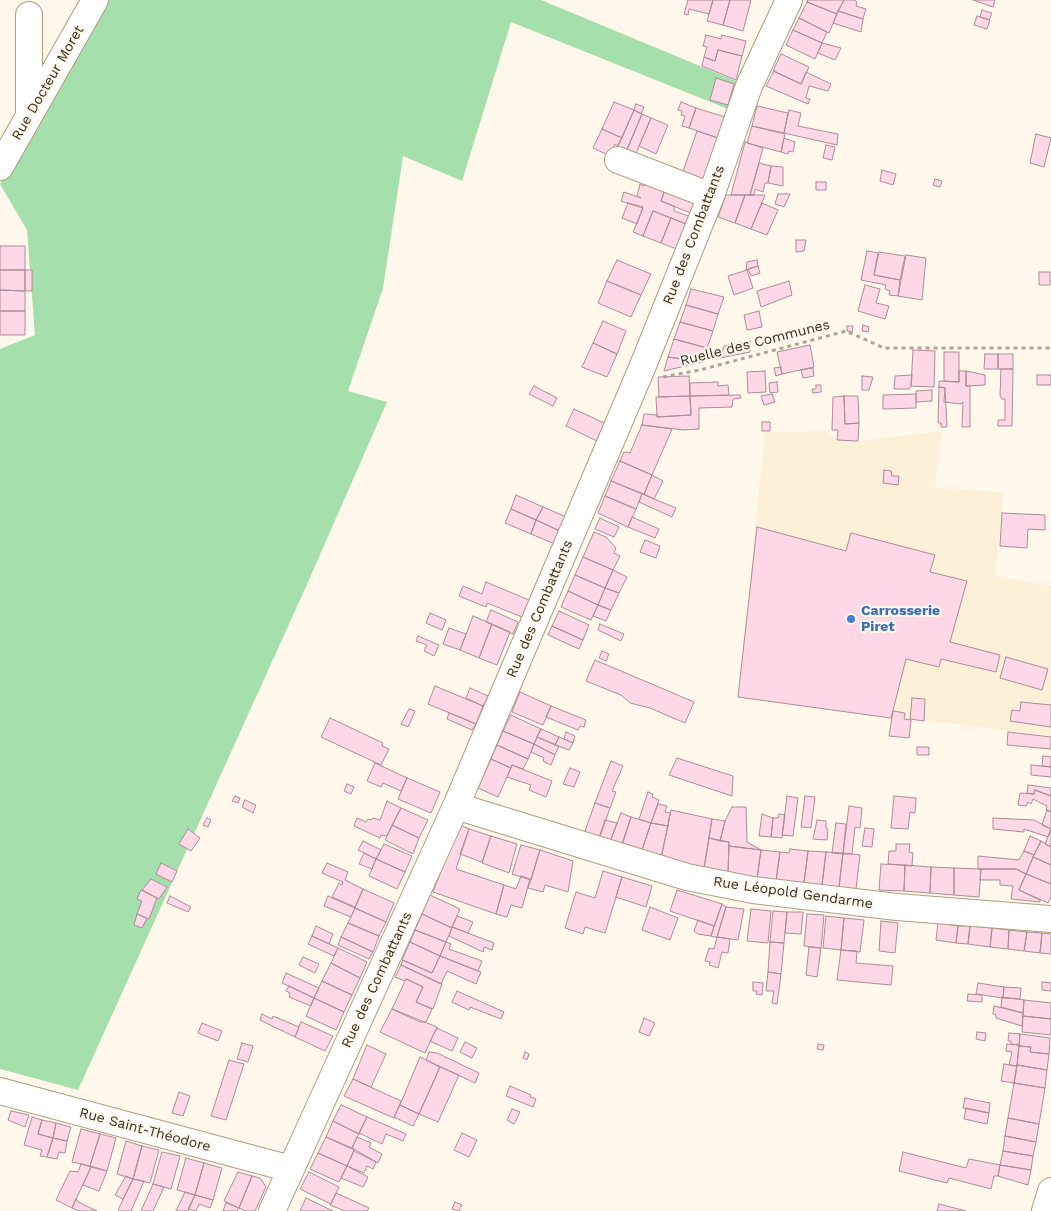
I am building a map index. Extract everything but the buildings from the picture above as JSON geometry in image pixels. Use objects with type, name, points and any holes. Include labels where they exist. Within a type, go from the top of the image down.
[{"type":"street","name":"Rue Docteur Moret","points":[[0,167],[95,0]]},
{"type":"street","name":"Rue des Combattants","points":[[272,1211],[456,806],[642,368],[711,196],[749,86],[783,7]]},
{"type":"street","points":[[29,116],[30,15]]},
{"type":"street","points":[[618,160],[711,196]]},
{"type":"street","name":"Rue Léopold Gendarme","points":[[456,806],[687,877],[753,890],[897,907],[1051,919]]},
{"type":"street","name":"Rue Saint-Théodore","points":[[0,1091],[291,1169]]},
{"type":"street","points":[[1045,1211],[1051,1191]]},
{"type":"path","name":"Ruelle des Communes","points":[[642,368],[664,377],[700,370],[846,331],[884,348],[1051,348]]},
{"type":"shaded area","points":[[826,431],[837,440],[858,441],[942,431],[935,488],[1003,492],[995,576],[1051,586],[1051,736],[738,696],[765,432]]},
{"type":"green space","points":[[96,0],[541,0],[736,81],[728,109],[511,22],[462,181],[403,156],[383,288],[348,391],[387,402],[304,591],[78,1090],[0,1069],[0,349],[35,335],[27,230],[0,184]]},
{"type":"place","name":"Carrosserie Piret","points":[[851,619]]}]
